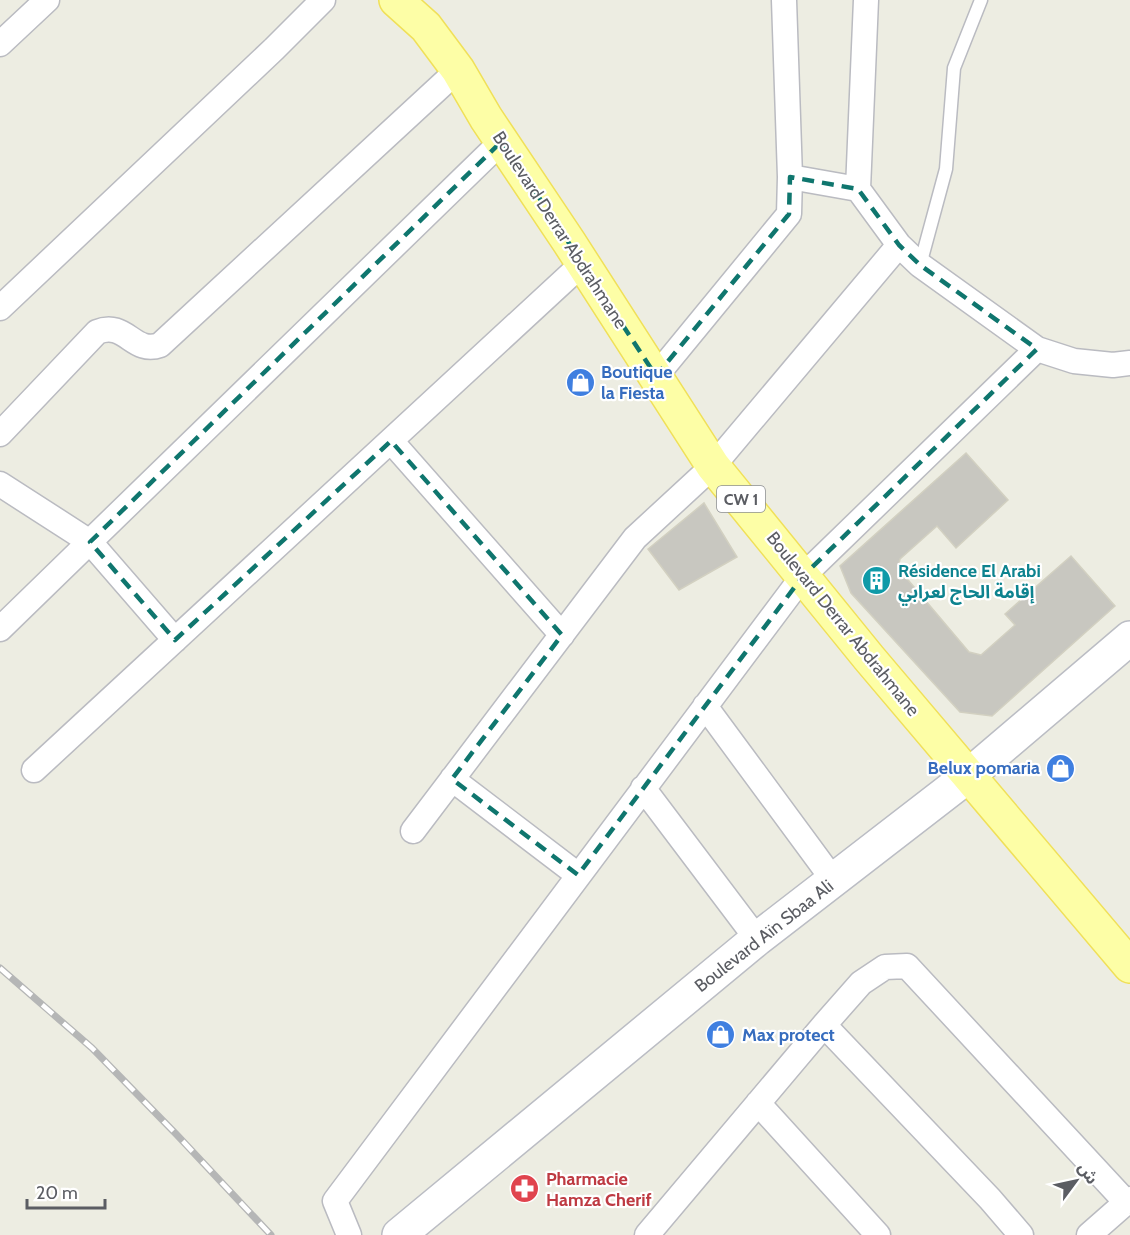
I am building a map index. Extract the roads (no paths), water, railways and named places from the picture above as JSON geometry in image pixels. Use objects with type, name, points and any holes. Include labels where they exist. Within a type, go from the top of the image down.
[{"type":"main road","name":"Boulevard Derrar Abdrahmane","points":[[396,0],[426,27],[458,70],[713,465],[869,658],[1130,966]]},
{"type":"main road","name":"Boulevard Aïn Sbaa Ali","points":[[403,1232],[757,939],[968,776],[1130,638]]},
{"type":"street","points":[[0,44],[47,0]]},
{"type":"street","points":[[0,308],[323,0]]},
{"type":"street","points":[[656,376],[789,214],[790,177],[784,0]]},
{"type":"street","points":[[866,0],[858,189],[899,245],[920,265],[1037,349],[1074,361],[1130,363]]},
{"type":"street","points":[[0,434],[97,332],[112,329],[122,332],[142,346],[151,348],[160,345],[458,70]]},
{"type":"street","points":[[0,629],[502,141]]},
{"type":"street","points":[[790,177],[858,189]]},
{"type":"street","points":[[413,831],[635,538],[713,465],[899,245]]},
{"type":"street","points":[[34,770],[583,263]]},
{"type":"street","points":[[349,1235],[335,1201],[803,576],[1037,349]]},
{"type":"street","points":[[391,441],[562,635]]},
{"type":"street","points":[[0,484],[90,542],[175,640]]},
{"type":"street","points":[[705,706],[834,881]]},
{"type":"street","points":[[452,779],[578,875]]},
{"type":"street","points":[[643,788],[757,939]]},
{"type":"street","points":[[647,1235],[861,983],[885,967],[907,966],[1128,1201],[1089,1235]]},
{"type":"street","points":[[824,1025],[1022,1235]]},
{"type":"street","points":[[758,1103],[878,1235]]},
{"type":"lane","points":[[920,265],[946,170],[954,68],[981,0]]},
{"type":"railway","points":[[0,968],[92,1048],[271,1235]]},
{"type":"place","name":"Boutique la Fiesta","points":[[580,382]]},
{"type":"place","name":"Résidence El Arabi إقامة الحاج لعرابي","points":[[877,581]]},
{"type":"place","name":"Belux pomaria","points":[[1061,768]]},
{"type":"place","name":"Max protect","points":[[721,1035]]},
{"type":"place","name":"Pharmacie Hamza Cherif","points":[[525,1189]]}]
